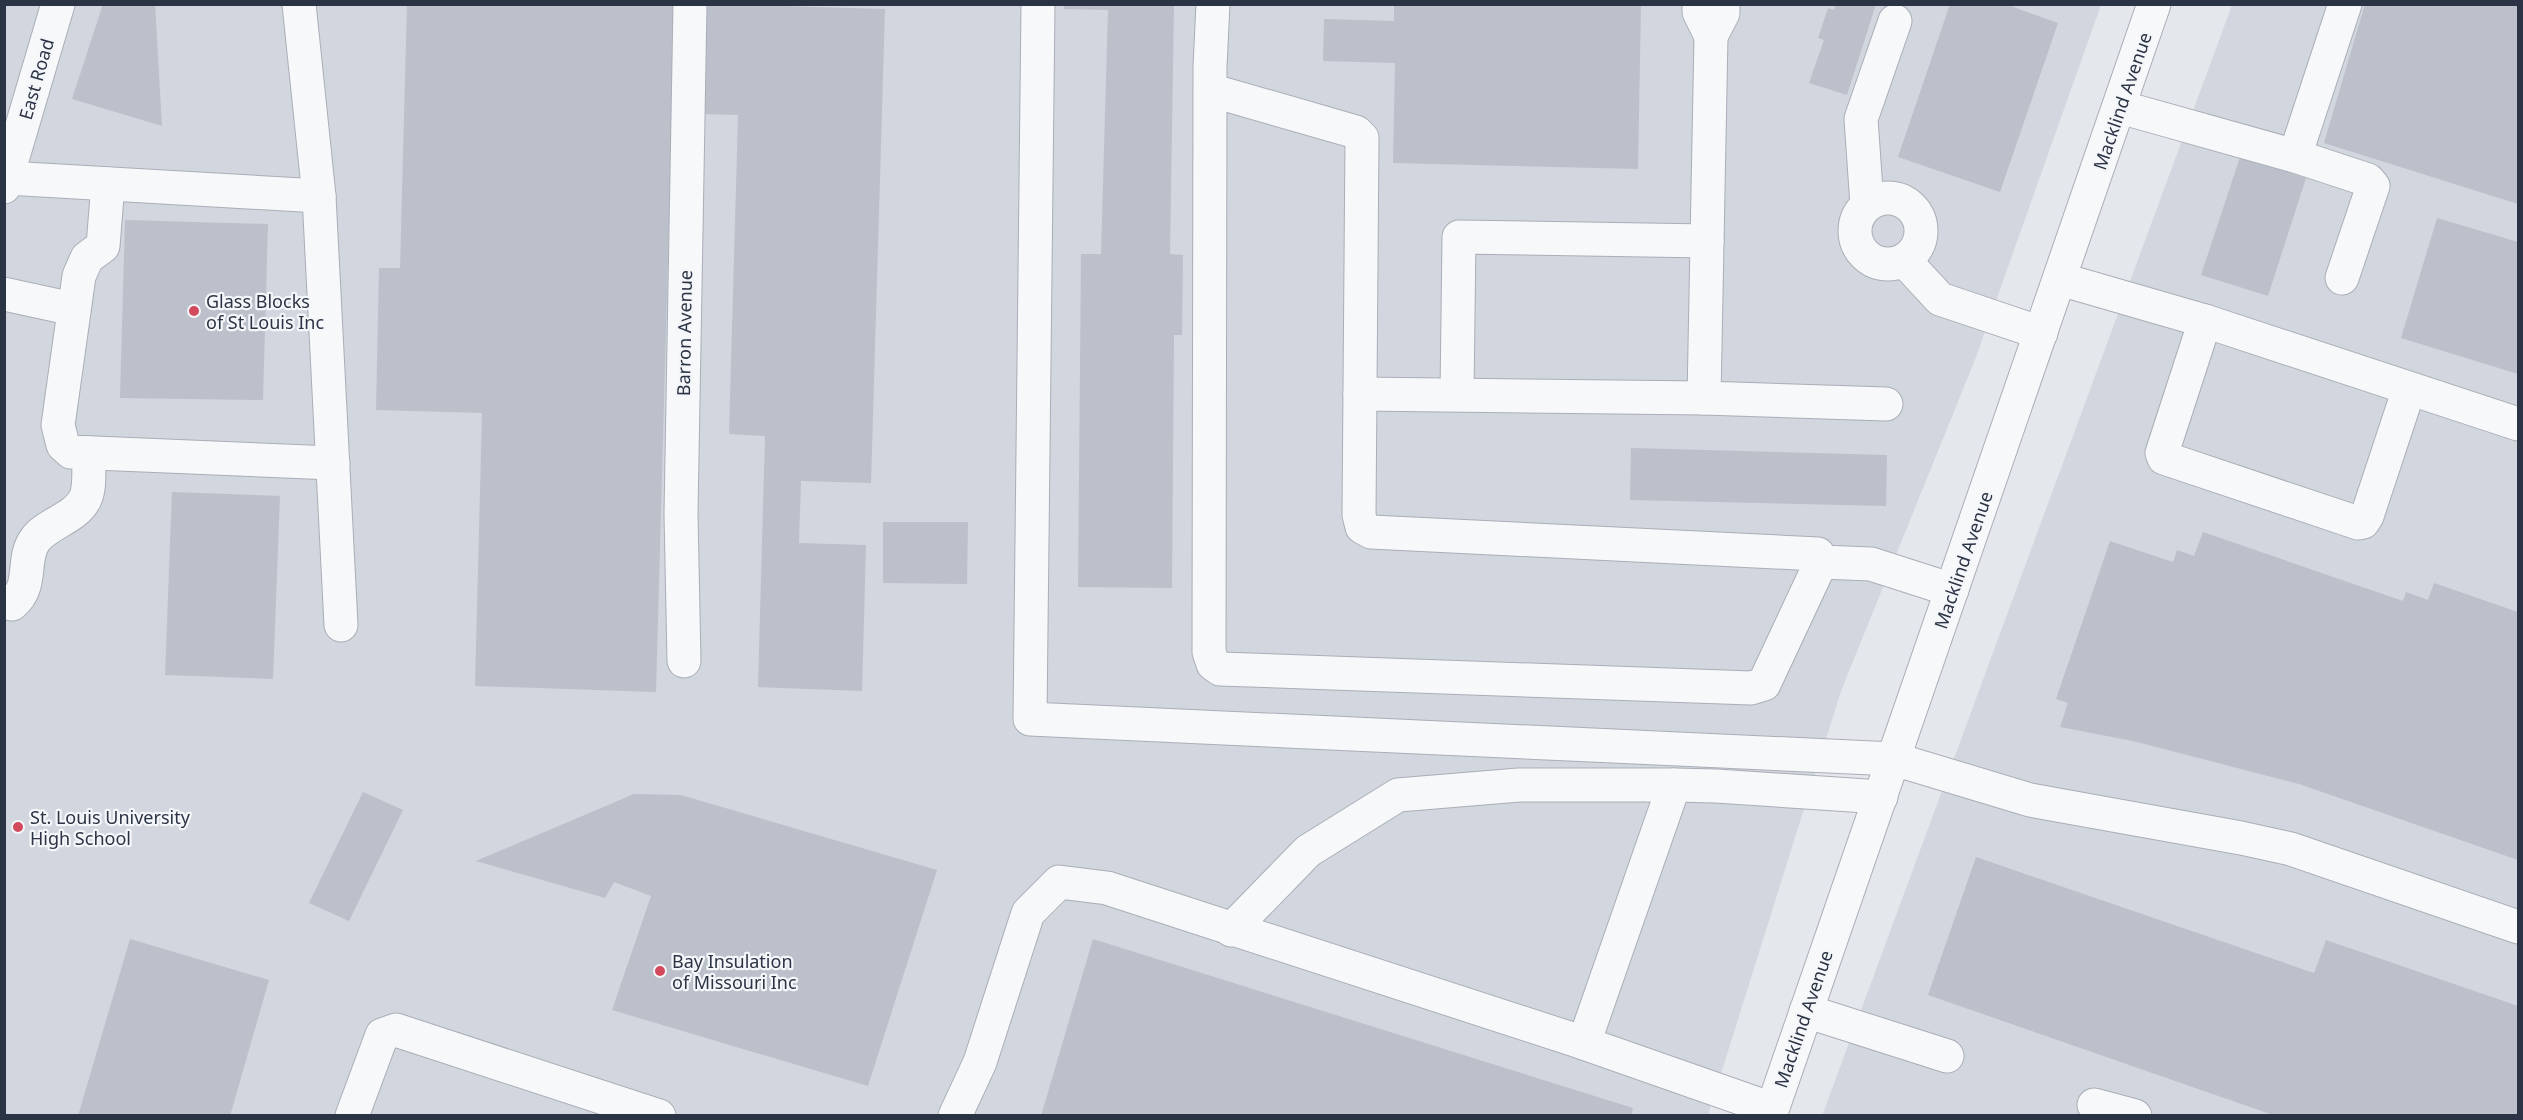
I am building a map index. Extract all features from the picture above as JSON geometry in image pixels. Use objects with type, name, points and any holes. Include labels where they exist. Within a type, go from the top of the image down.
[{"type":"street","name":"East Road","points":[[6,182],[58,4]]},
{"type":"street","points":[[299,4],[319,196],[341,625]]},
{"type":"street","name":"Barron Avenue","points":[[684,661],[681,514],[690,4]]},
{"type":"street","points":[[1038,4],[1030,719],[1894,759],[2030,800],[2291,849],[2518,927]]},
{"type":"street","points":[[1210,90],[1356,132],[1362,138],[1359,515],[1362,527],[1371,532],[1818,554],[1821,562],[1764,684],[1752,688],[1220,669],[1213,664],[1209,652],[1210,90],[1213,4]]},
{"type":"street","points":[[1699,4],[1699,12],[1710,36],[1704,398]]},
{"type":"street","points":[[1710,36],[1723,13],[1723,4]]},
{"type":"street","name":"Macklind Avenue","points":[[1771,1112],[2154,4]]},
{"type":"street","points":[[2295,156],[2345,4]]},
{"type":"street","points":[[1867,205],[1861,118],[1895,21]]},
{"type":"street","points":[[2120,107],[2295,156],[2368,180],[2373,186],[2342,278]]},
{"type":"street","points":[[6,182],[108,184],[319,196]]},
{"type":"street","points":[[108,184],[103,246],[87,258],[79,276],[58,425],[63,445],[71,452],[333,463]]},
{"type":"street","points":[[1887,198],[1898,200],[1916,212],[1920,222],[1918,244],[1913,253],[1904,260],[1883,264],[1864,254],[1855,235],[1860,214],[1867,205],[1887,198]]},
{"type":"street","points":[[1457,394],[1459,237],[1707,241]]},
{"type":"street","points":[[1904,260],[1940,299],[2041,333]]},
{"type":"street","points":[[2060,279],[2205,321],[2409,388],[2518,429]]},
{"type":"street","points":[[4,294],[74,309]]},
{"type":"street","points":[[2205,321],[2162,453],[2164,458],[2358,524],[2363,522],[2367,516],[2409,388]]},
{"type":"street","points":[[1360,394],[1704,398],[1886,404]]},
{"type":"street","points":[[4,602],[12,604],[22,596],[33,542],[40,534],[73,512],[84,501],[89,453]]},
{"type":"street","points":[[1821,562],[1871,564],[1952,590]]},
{"type":"street","points":[[1231,930],[1308,851],[1398,795],[1519,785],[1674,785],[1881,797]]},
{"type":"street","points":[[1584,1043],[1674,785]]},
{"type":"street","points":[[955,1116],[980,1062],[1028,914],[1059,882],[1107,888],[1584,1043],[1771,1112]]},
{"type":"street","points":[[1806,1011],[1947,1056]]},
{"type":"street","points":[[352,1116],[382,1035],[396,1030],[660,1116]]},
{"type":"street","points":[[2094,1105],[2135,1116]]},
{"type":"shaded area","points":[[2397,4],[2518,11],[2518,1115],[1822,1116],[2232,5]]},
{"type":"shaded area","points":[[5,5],[2101,5],[1976,357],[1841,691],[1708,1115],[5,1116]]},
{"type":"building","points":[[103,4],[155,4],[162,126],[72,99]]},
{"type":"building","points":[[407,4],[675,4],[656,692],[475,686],[482,413],[376,410],[379,268],[400,268]]},
{"type":"building","points":[[705,4],[885,9],[871,483],[801,481],[799,543],[866,545],[862,691],[758,687],[765,436],[729,434],[738,115],[701,114]]},
{"type":"building","points":[[1064,4],[1174,4],[1170,254],[1183,255],[1182,335],[1174,335],[1172,588],[1078,587],[1081,254],[1101,254],[1108,10],[1064,9]]},
{"type":"building","points":[[1394,4],[1641,4],[1638,169],[1393,163],[1395,63],[1323,61],[1324,19],[1394,21]]},
{"type":"building","points":[[1836,4],[1876,4],[1847,95],[1809,83],[1824,40],[1818,38],[1828,8],[1834,10]]},
{"type":"building","points":[[1950,4],[2005,4],[2058,23],[2000,192],[1898,157]]},
{"type":"building","points":[[2365,4],[2518,4],[2518,204],[2324,143]]},
{"type":"building","points":[[2240,157],[2306,178],[2268,296],[2201,275]]},
{"type":"building","points":[[2437,218],[2518,242],[2518,374],[2401,338]]},
{"type":"building","name":"Glass Blocks of St Louis Inc","points":[[125,220],[268,224],[263,400],[120,398]]},
{"type":"building","points":[[1631,448],[1887,455],[1886,506],[1630,500]]},
{"type":"building","points":[[172,492],[280,496],[273,679],[165,675]]},
{"type":"building","points":[[883,522],[968,522],[967,584],[883,583]]},
{"type":"building","points":[[2203,532],[2403,601],[2406,592],[2428,600],[2434,583],[2518,612],[2518,860],[2299,784],[2133,741],[2060,727],[2068,703],[2056,699],[2110,541],[2173,562],[2177,550],[2194,556]]},
{"type":"building","points":[[363,792],[403,810],[349,921],[309,903]]},
{"type":"building","points":[[634,794],[681,795],[937,870],[868,1086],[612,1010],[651,896],[614,882],[605,898],[476,861]]},
{"type":"building","points":[[1976,857],[2314,973],[2326,940],[2518,1006],[2518,1116],[2276,1116],[1928,995]]},
{"type":"building","points":[[130,939],[269,980],[230,1116],[78,1116]]},
{"type":"building","points":[[1093,939],[1633,1108],[1631,1116],[1041,1116]]},
{"type":"place","name":"Glass Blocks of St Louis Inc","points":[[194,311]]},
{"type":"place","name":"St. Louis University High School","points":[[18,827]]},
{"type":"place","name":"Bay Insulation of Missouri Inc","points":[[660,971]]}]
